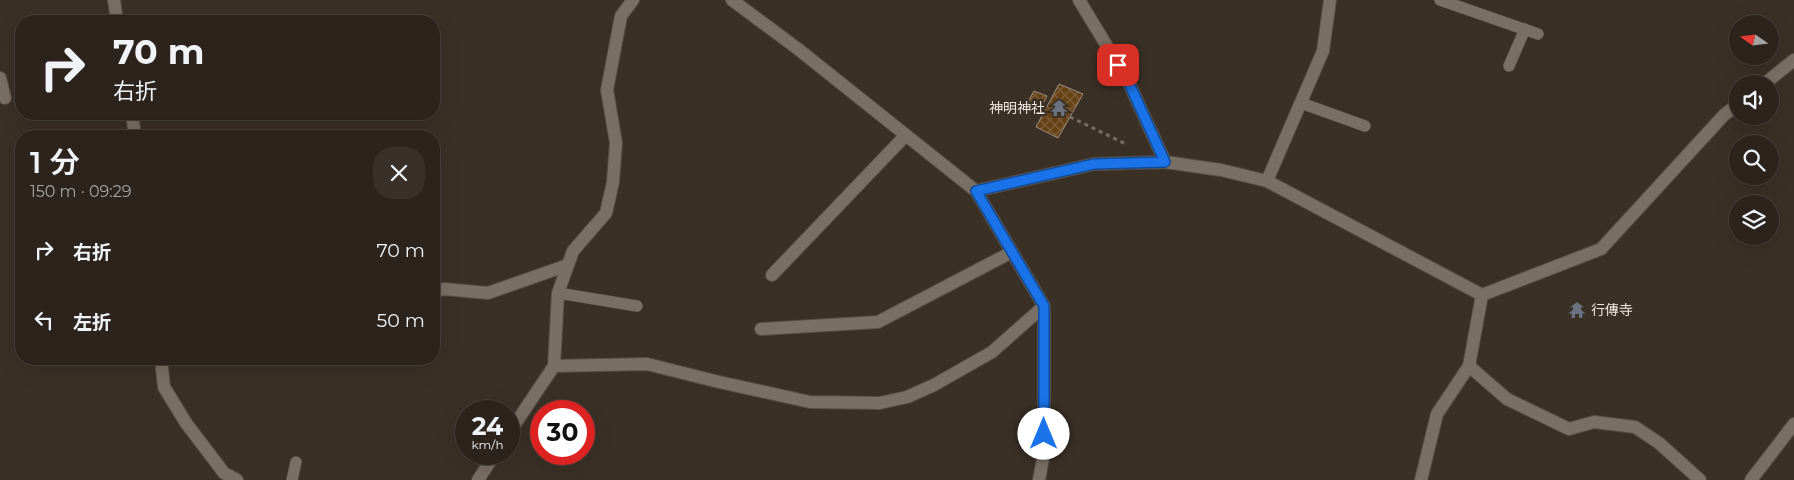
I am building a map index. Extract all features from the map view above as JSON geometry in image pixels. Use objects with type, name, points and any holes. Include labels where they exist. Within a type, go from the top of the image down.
[{"type":"street","points":[[114,0],[116,15]]},
{"type":"street","points":[[520,417],[554,366],[558,293],[573,251],[606,213],[613,182],[616,143],[607,90],[621,16],[633,0]]},
{"type":"street","points":[[732,0],[798,49],[976,191],[1044,306],[1044,453],[1039,480]]},
{"type":"street","points":[[1079,0],[1128,81],[1165,162]]},
{"type":"street","points":[[1267,181],[1323,51],[1330,0]]},
{"type":"street","points":[[1775,75],[1794,60]]},
{"type":"street","points":[[0,78],[6,98]]},
{"type":"street","points":[[976,191],[1094,164],[1165,162],[1221,170],[1267,181],[1482,295],[1601,250],[1729,111]]},
{"type":"street","points":[[772,275],[906,135]]},
{"type":"street","points":[[761,329],[878,322],[1012,252]]},
{"type":"street","points":[[440,290],[444,289],[488,294],[568,265]]},
{"type":"street","points":[[1421,480],[1437,414],[1470,366],[1482,295]]},
{"type":"street","points":[[554,366],[647,364],[810,402],[880,403],[907,397],[934,385],[992,352],[1044,306]]},
{"type":"street","points":[[162,365],[164,386],[186,424],[224,472],[237,480]]},
{"type":"street","points":[[1470,366],[1507,399],[1569,430],[1594,422],[1635,427],[1660,443],[1700,480]]},
{"type":"street","points":[[1751,480],[1794,424]]},
{"type":"street","points":[[478,480],[488,465]]},
{"type":"lane","points":[[1440,0],[1538,34]]},
{"type":"lane","points":[[1510,66],[1525,29]]},
{"type":"lane","points":[[1301,103],[1365,126]]},
{"type":"lane","points":[[558,293],[637,306]]},
{"type":"lane","points":[[292,480],[296,462]]},
{"type":"path","points":[[1070,117],[1131,146]]},
{"type":"building","points":[[1059,84],[1083,94],[1058,138],[1036,127]]},
{"type":"building","points":[[1034,91],[1047,96],[1038,113],[1025,107]]},
{"type":"place","name":"神明神社","points":[[1059,108]]},
{"type":"place","name":"行傳寺","points":[[1577,310]]},
{"type":"route","points":[[1044,434],[1044,306],[976,191],[1094,164],[1165,162],[1128,81],[1118,65]]}]
